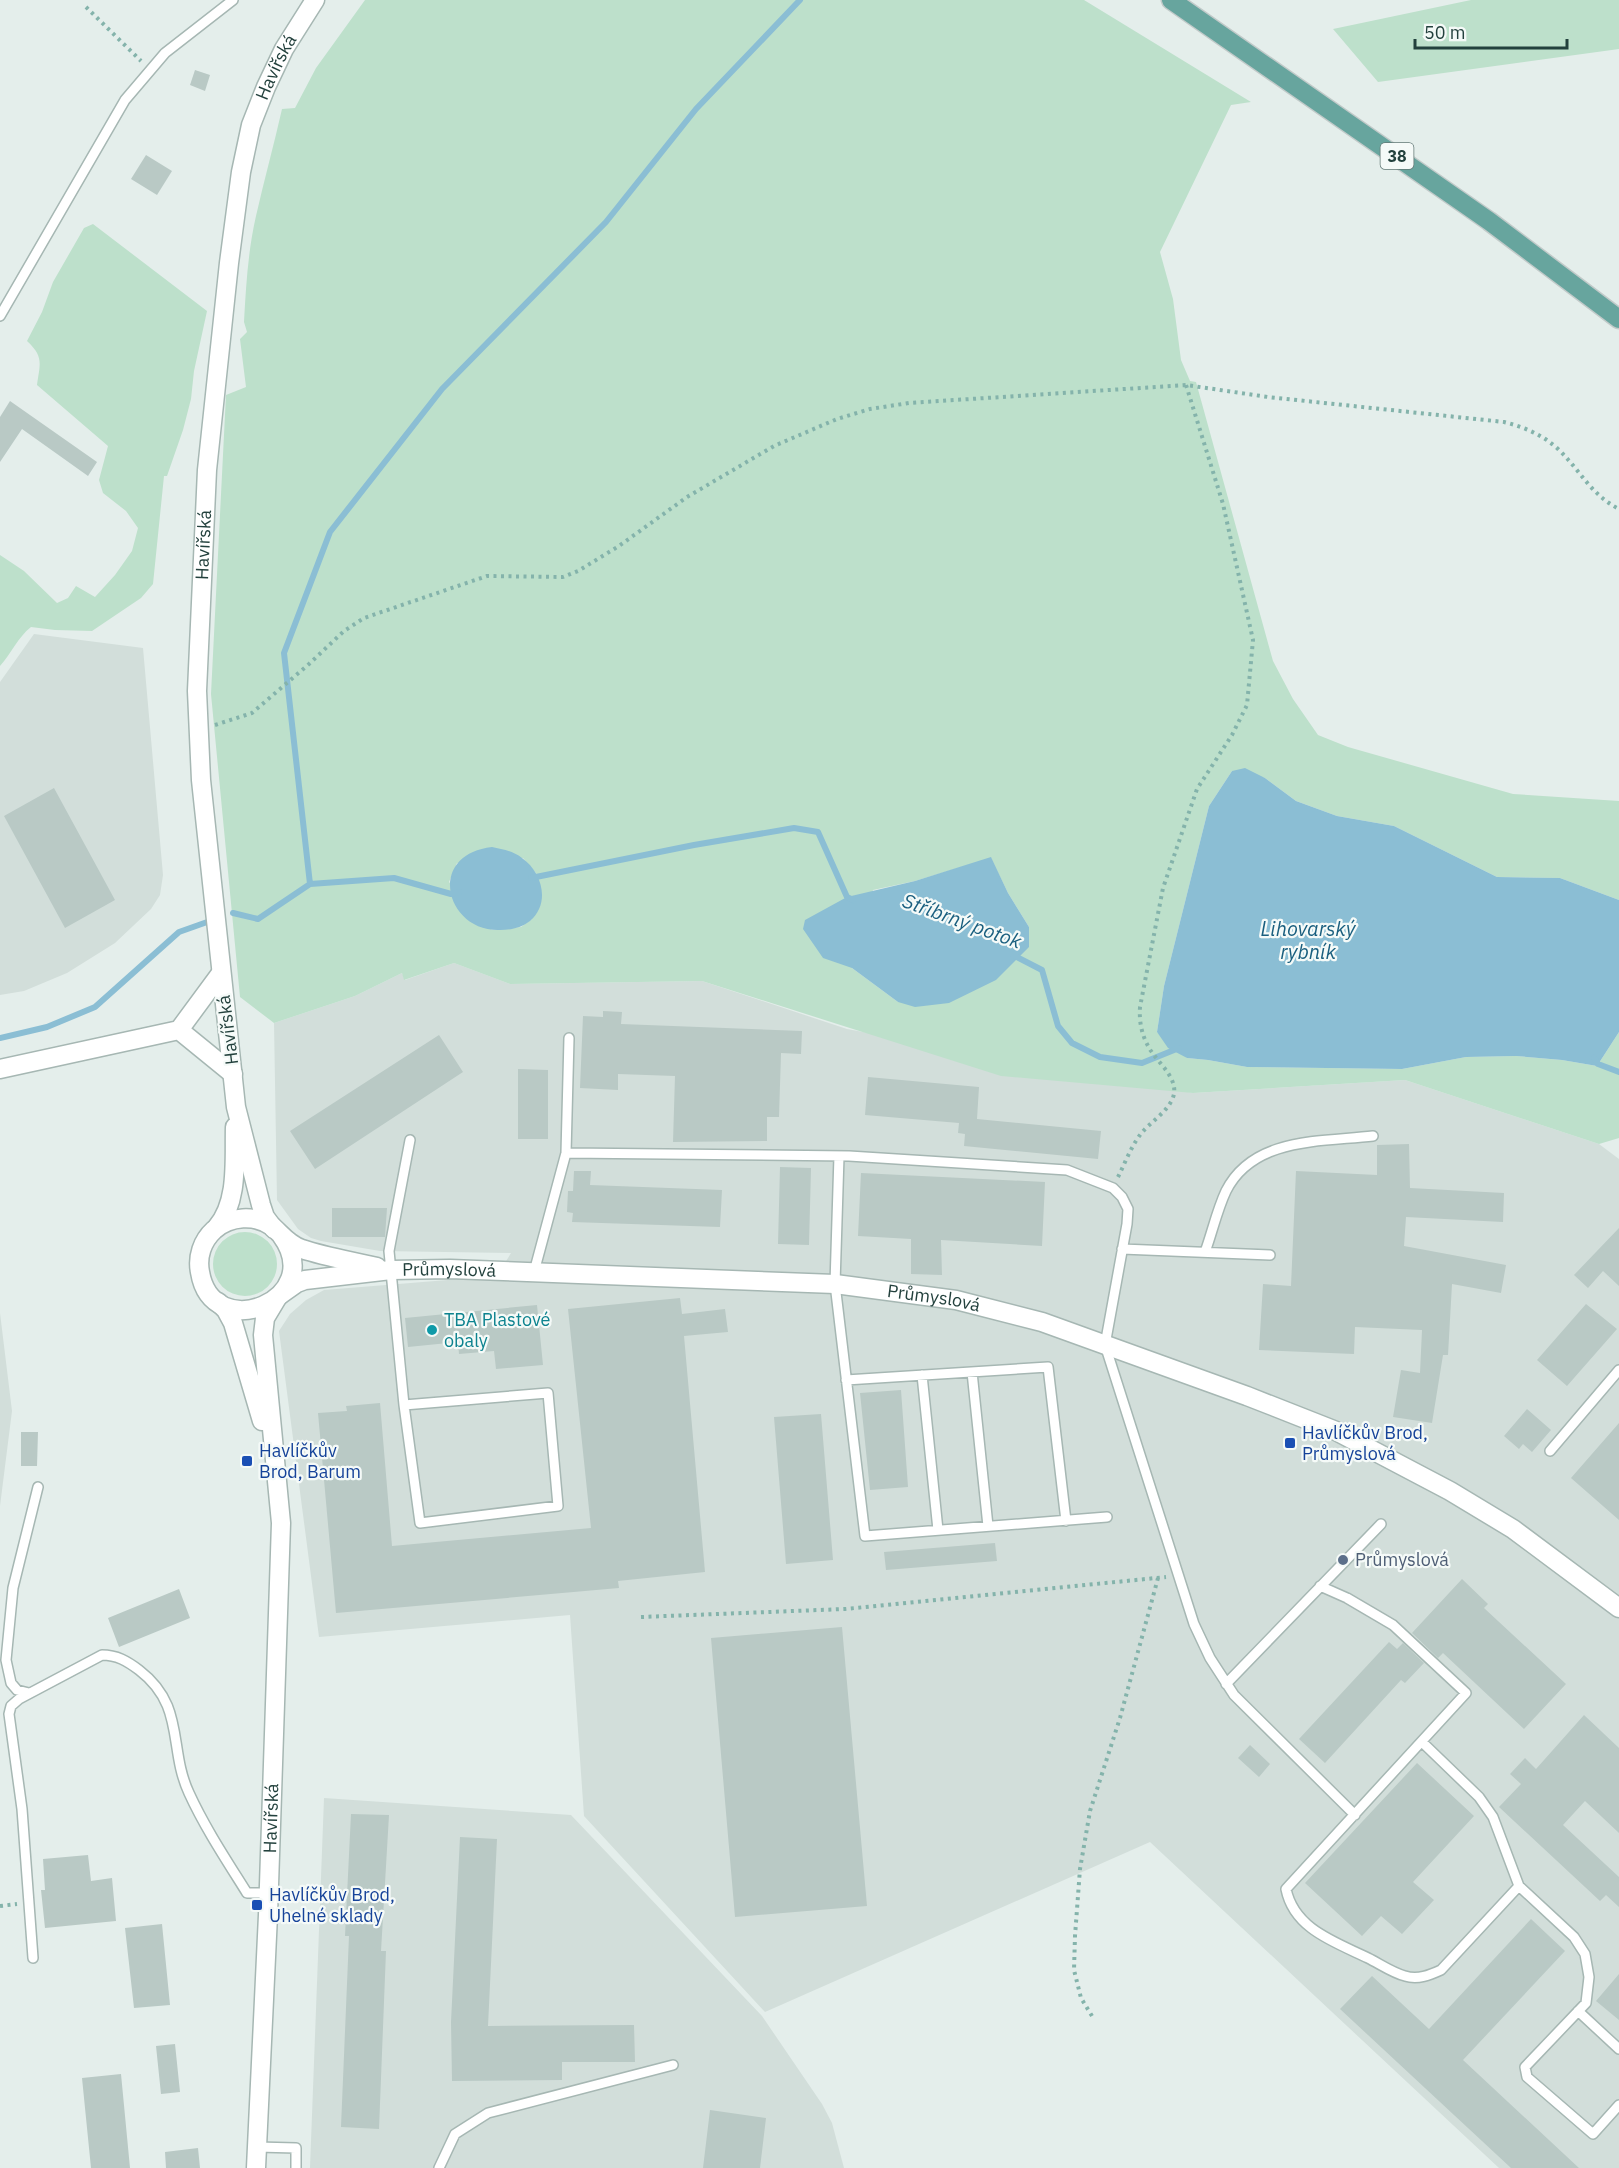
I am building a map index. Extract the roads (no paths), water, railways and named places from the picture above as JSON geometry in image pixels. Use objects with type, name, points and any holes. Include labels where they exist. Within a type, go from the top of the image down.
[{"type":"main road","name":"38","points":[[1171,0],[1489,221],[1619,319]]},
{"type":"street","name":"Havířská","points":[[276,1469],[234,1323],[226,1310],[206,1288],[199,1266],[202,1247],[227,1214],[232,1198],[236,1107],[201,780],[197,691],[207,470],[241,172],[251,125],[266,87],[284,49],[315,0]]},
{"type":"street","points":[[0,1069],[179,1030],[221,973]]},
{"type":"street","points":[[179,1030],[233,1074]]},
{"type":"street","name":"Havířská","points":[[236,1107],[265,1217],[289,1250],[291,1267],[287,1284],[265,1318],[263,1335],[281,1523],[269,1893],[256,2168]]},
{"type":"street","points":[[216,1228],[232,1220],[250,1218],[267,1223],[277,1232]]},
{"type":"street","name":"Průmyslová","points":[[277,1232],[302,1249],[391,1270]]},
{"type":"street","name":"Průmyslová","points":[[278,1297],[305,1280],[391,1270],[450,1269],[834,1284],[956,1300],[1042,1322],[1247,1395],[1336,1431],[1450,1491],[1513,1529],[1619,1608]]},
{"type":"street","points":[[218,1302],[232,1309],[248,1310],[264,1307],[278,1297]]},
{"type":"lane","points":[[0,316],[124,99],[165,53],[233,0]]},
{"type":"lane","points":[[534,1272],[566,1153],[569,1038]]},
{"type":"lane","points":[[1205,1252],[1226,1192],[1233,1180],[1254,1158],[1281,1146],[1373,1136]]},
{"type":"lane","points":[[404,1405],[548,1393],[558,1506],[420,1523],[404,1405],[389,1251],[410,1140]]},
{"type":"lane","points":[[566,1153],[839,1156],[1067,1170],[1113,1188],[1122,1197],[1128,1209],[1105,1345],[1202,1642],[1234,1695],[1355,1815]]},
{"type":"lane","points":[[839,1156],[834,1284],[865,1536],[1107,1517]]},
{"type":"lane","points":[[1122,1249],[1270,1255]]},
{"type":"lane","points":[[846,1380],[1048,1366],[1066,1521]]},
{"type":"lane","points":[[1550,1451],[1619,1370]]},
{"type":"lane","points":[[972,1371],[988,1526]]},
{"type":"lane","points":[[922,1375],[938,1530]]},
{"type":"lane","points":[[29,1693],[17,1690],[11,1683],[6,1660],[13,1588],[38,1487]]},
{"type":"lane","points":[[1226,1684],[1381,1524]]},
{"type":"lane","points":[[1320,1586],[1347,1598],[1393,1625],[1466,1693],[1286,1889],[1289,1902],[1299,1916],[1317,1933],[1406,1977],[1425,1977],[1441,1970],[1519,1886]]},
{"type":"lane","points":[[33,1958],[22,1809],[9,1714],[11,1706],[19,1698],[102,1655],[112,1655],[127,1660],[153,1680],[173,1718],[188,1792],[247,1893],[269,1893]]},
{"type":"lane","points":[[1422,1742],[1479,1797],[1493,1817],[1519,1886],[1574,1937],[1585,1954],[1589,1977],[1586,2003],[1525,2067],[1527,2077],[1593,2134],[1619,2105]]},
{"type":"lane","points":[[1578,2011],[1619,2049]]},
{"type":"lane","points":[[439,2168],[455,2134],[488,2113],[673,2065]]},
{"type":"lane","points":[[257,2147],[296,2148],[296,2168]]},
{"type":"water","name":"Lihovarský rybník","points":[[1245,768],[1265,778],[1296,801],[1337,816],[1394,826],[1497,877],[1560,878],[1619,900],[1619,1032],[1597,1066],[1516,1056],[1466,1057],[1402,1069],[1247,1067],[1187,1058],[1168,1048],[1157,1032],[1164,986],[1209,806],[1232,771]]},
{"type":"water","points":[[492,847],[519,856],[529,864],[539,879],[541,888],[542,897],[537,914],[523,925],[508,930],[481,927],[467,919],[456,907],[451,892],[451,877],[457,864],[471,853]]},
{"type":"water","points":[[991,857],[1008,893],[1029,927],[1029,947],[996,980],[949,1003],[915,1007],[898,1002],[852,968],[823,958],[803,929],[805,920],[847,897],[915,881]]},
{"type":"waterway","points":[[310,884],[284,653],[330,532],[442,389],[606,222],[696,109],[800,0]]},
{"type":"waterway","name":"Stříbrný potok","points":[[531,878],[694,845],[794,828],[818,832],[847,897],[853,900]]},
{"type":"waterway","name":"Stříbrný potok","points":[[233,913],[258,919],[310,884],[394,878],[451,894],[459,892]]},
{"type":"waterway","name":"Stříbrný potok","points":[[0,1038],[47,1027],[95,1007],[179,932],[210,921]]},
{"type":"waterway","name":"Stříbrný potok","points":[[1013,955],[1042,970],[1058,1026],[1072,1043],[1100,1057],[1142,1063],[1179,1048]]},
{"type":"waterway","name":"Stříbrný potok","points":[[1594,1058],[1598,1064],[1619,1072]]},
{"type":"place","name":"TBA Plastové obaly","points":[[432,1330]]},
{"type":"place","name":"Havlíčkův Brod, Průmyslová","points":[[1290,1443]]},
{"type":"place","name":"Havlíčkův Brod, Barum","points":[[247,1461]]},
{"type":"place","name":"Průmyslová","points":[[1343,1560]]},
{"type":"place","name":"Havlíčkův Brod, Uhelné sklady","points":[[257,1905]]}]
